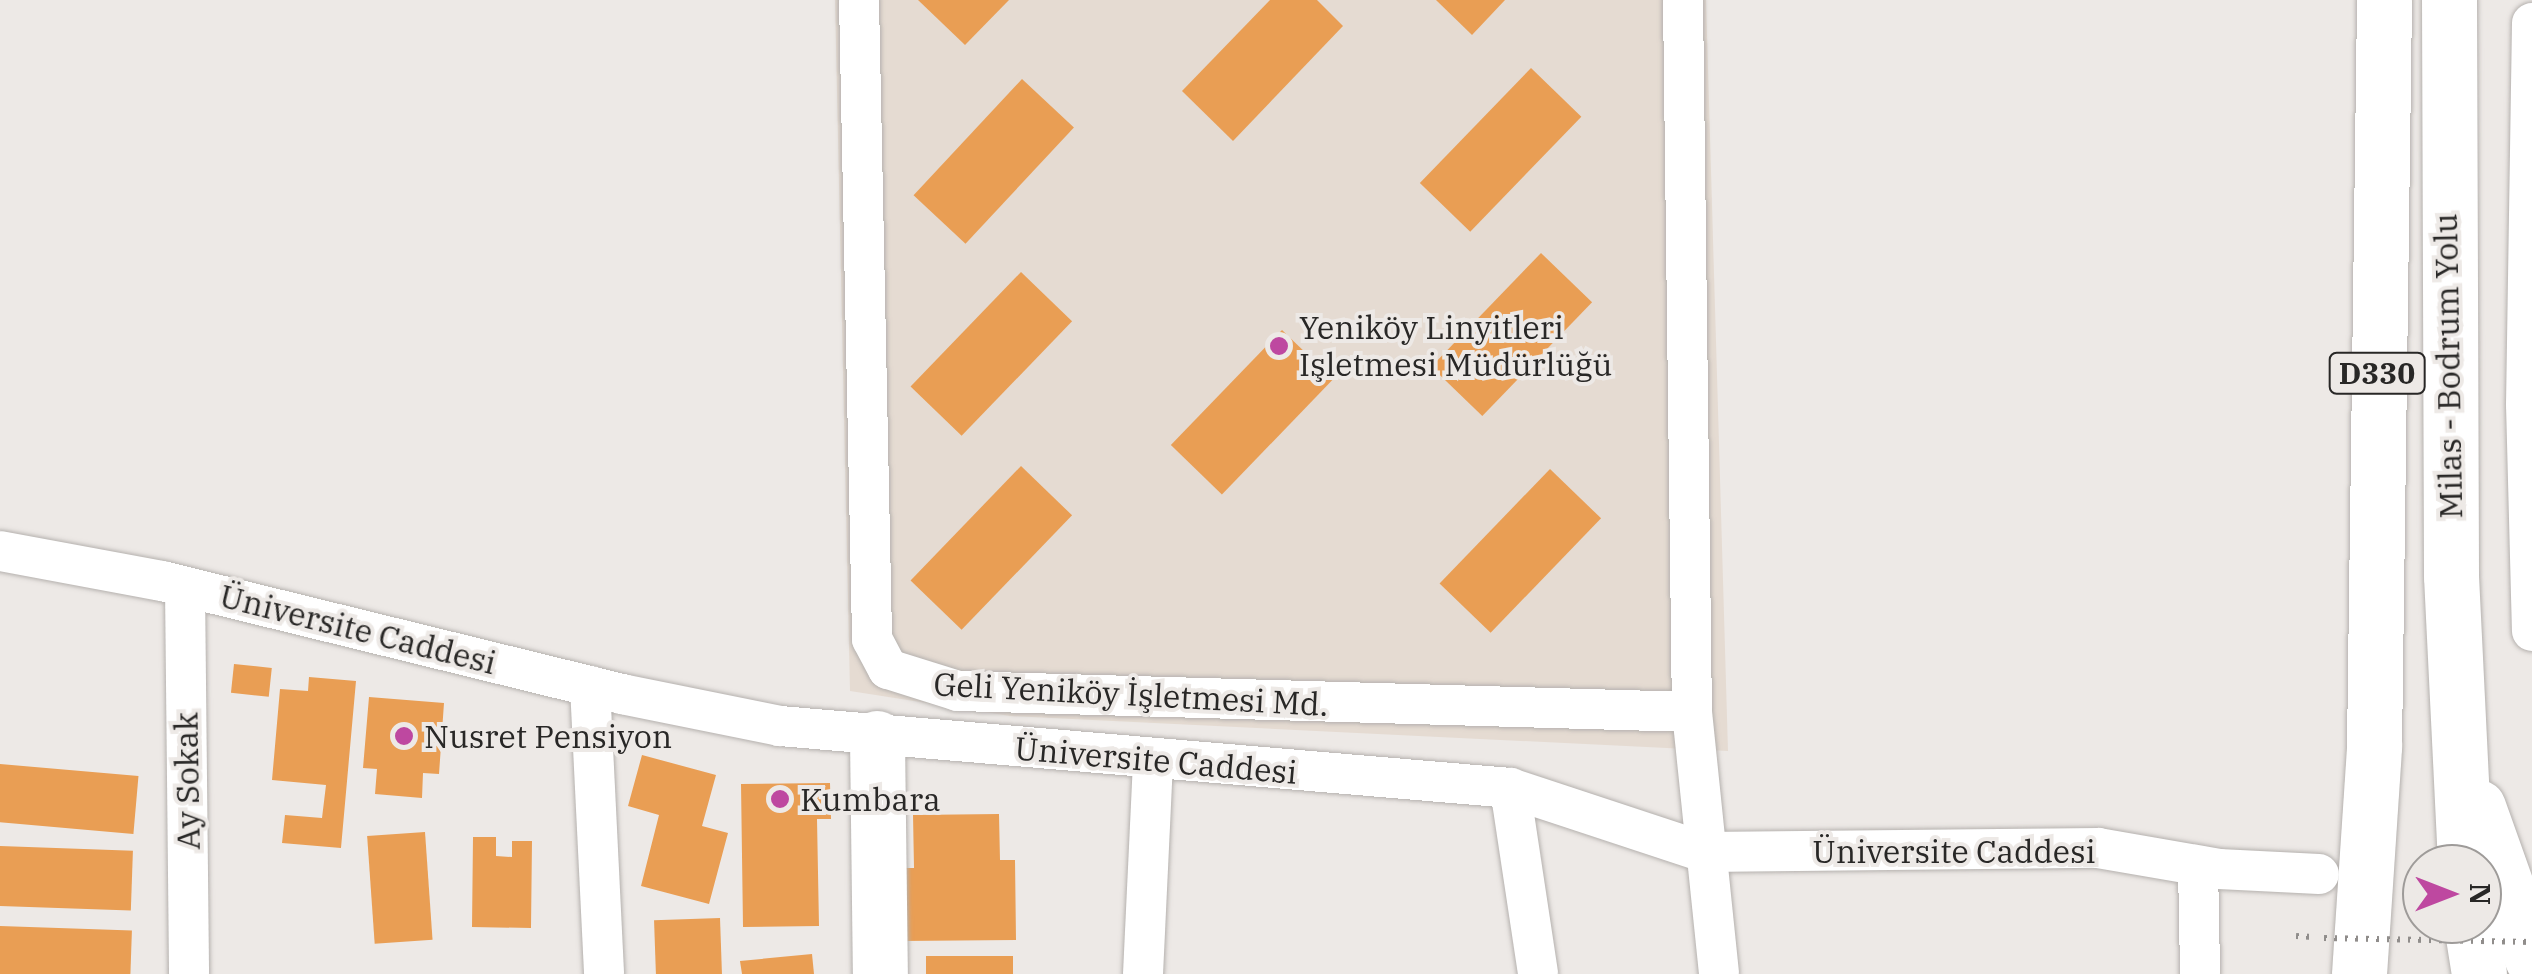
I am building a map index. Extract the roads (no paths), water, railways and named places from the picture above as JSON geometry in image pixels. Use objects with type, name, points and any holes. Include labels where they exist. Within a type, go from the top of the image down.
[{"type":"main road","name":"Milas - Bodrum Yolu","points":[[2341,956],[2374,746],[2384,0]]},
{"type":"main road","name":"Milas - Bodrum Yolu","points":[[2449,0],[2446,285],[2456,732]]},
{"type":"main road","points":[[2456,732],[2464,844]]},
{"type":"main road","points":[[2456,732],[2532,958]]},
{"type":"main road","points":[[877,738],[880,974]]},
{"type":"main road","points":[[2474,944],[2479,974]]},
{"type":"street","name":"Geli Yeniköy İşletmesi Md.","points":[[859,0],[872,639],[888,669],[958,691],[1692,712]]},
{"type":"street","points":[[1683,0],[1692,712],[1718,974]]},
{"type":"street","points":[[2532,24],[2526,505],[2532,630]]},
{"type":"street","name":"Üniversite Caddesi","points":[[0,551],[185,587],[590,686],[780,726],[877,738],[1510,788],[1704,852],[2098,848],[2198,866],[2319,874]]},
{"type":"street","name":"Ay Sokak","points":[[185,587],[189,974]]},
{"type":"street","points":[[590,686],[604,974]]},
{"type":"street","points":[[1143,974],[1153,760]]},
{"type":"street","points":[[1510,788],[1538,974]]},
{"type":"street","points":[[2198,866],[2200,974]]},
{"type":"place","name":"Yeniköy Linyitleri Işletmesi Müdürlüğü","points":[[1279,346]]},
{"type":"place","name":"Nusret Pensiyon","points":[[404,736]]},
{"type":"place","name":"Kumbara","points":[[780,799]]}]
